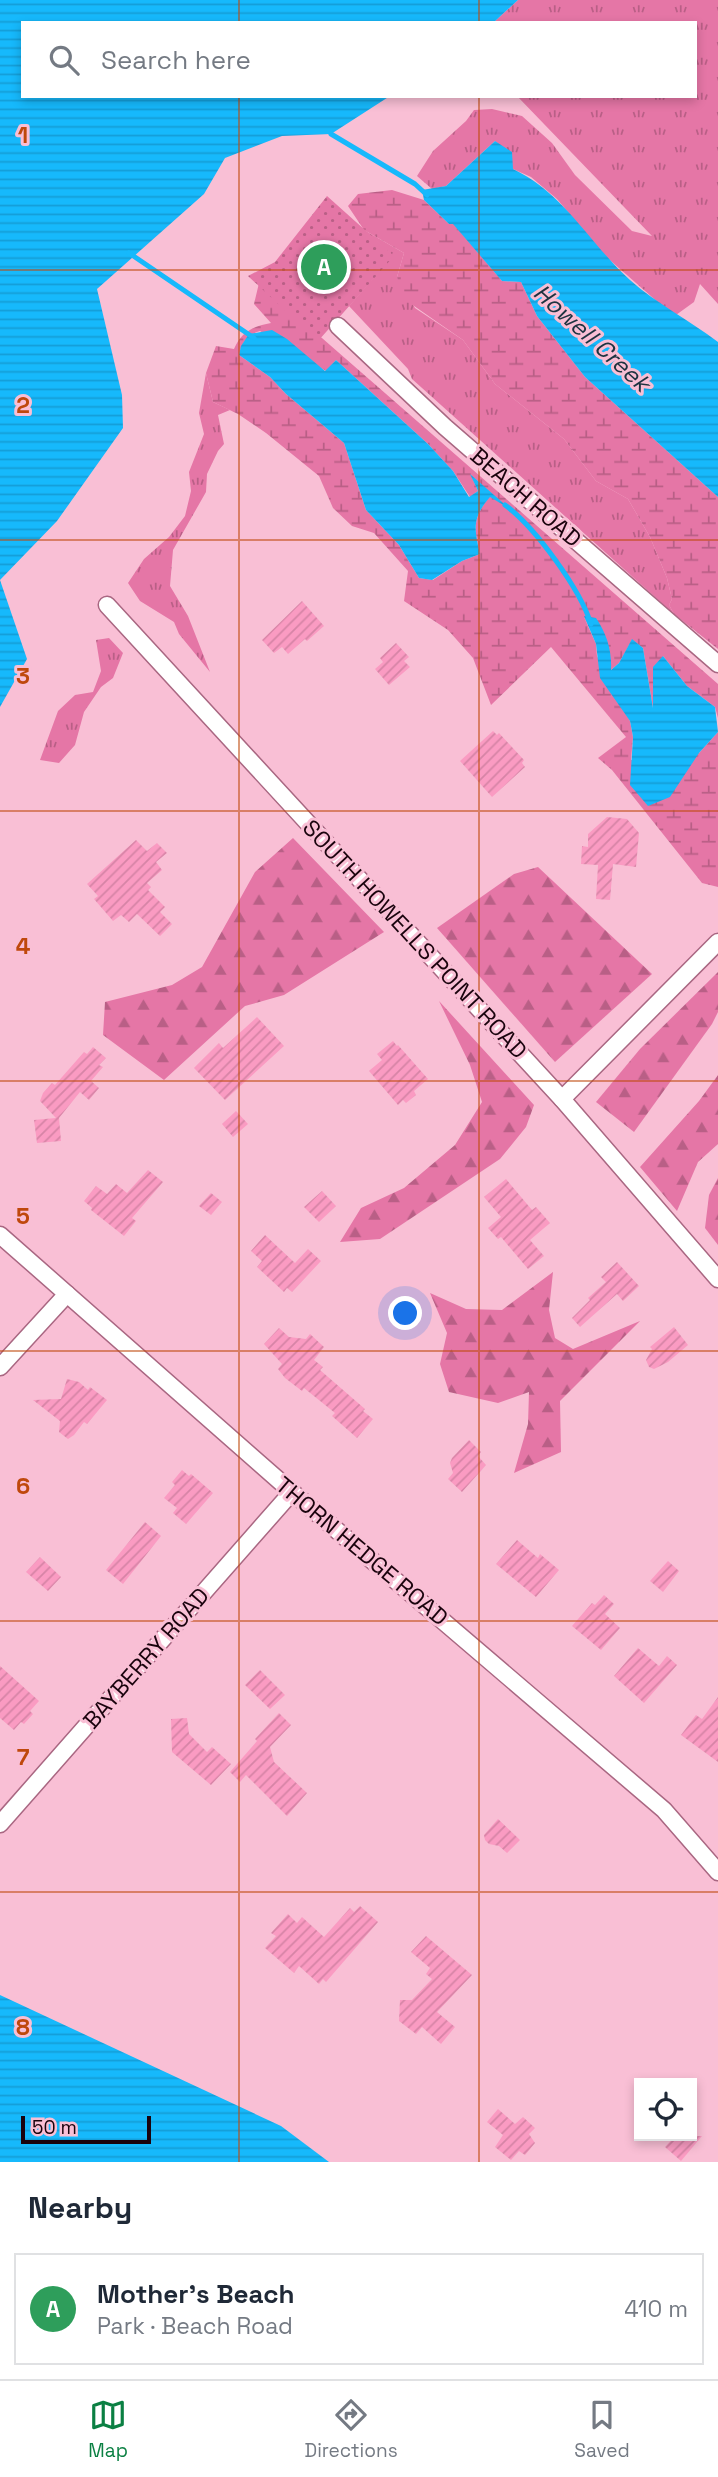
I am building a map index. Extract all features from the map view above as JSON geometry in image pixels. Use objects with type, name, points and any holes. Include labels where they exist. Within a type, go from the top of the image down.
[{"type":"street","name":"BEACH ROAD","points":[[338,326],[445,427],[718,664]]},
{"type":"street","name":"SOUTH HOWELLS POINT ROAD","points":[[107,604],[562,1099],[718,1279]]},
{"type":"street","points":[[562,1099],[718,942]]},
{"type":"street","name":"THORN HEDGE ROAD","points":[[0,1235],[292,1492],[664,1810],[718,1872]]},
{"type":"street","points":[[0,1367],[67,1294]]},
{"type":"street","name":"BAYBERRY ROAD","points":[[0,1824],[292,1492]]},
{"type":"green space","points":[[518,0],[718,0],[718,304],[700,284],[694,302],[676,315],[661,305],[603,254],[557,199],[531,177],[513,169],[495,141],[446,186],[432,189],[417,176],[433,151],[466,121],[474,110],[492,109],[522,116],[552,143],[575,175],[632,231],[652,236],[519,98],[697,98],[697,21],[495,21]]},
{"type":"green space","points":[[392,190],[424,200],[449,224],[453,223],[502,281],[521,282],[537,316],[585,377],[718,497],[718,649],[674,614],[669,605],[672,599],[667,578],[650,537],[628,499],[596,481],[564,439],[495,384],[463,340],[404,299],[397,277],[404,253],[364,230],[348,206],[358,194]]},
{"type":"green space","points":[[327,196],[394,256],[318,341],[248,276],[275,262]]},
{"type":"green space","points":[[364,230],[404,253],[397,277],[415,308],[463,340],[495,384],[564,439],[596,481],[628,499],[650,537],[667,578],[672,599],[669,605],[674,614],[412,379],[408,369],[349,306],[393,256]]},
{"type":"green space","points":[[259,283],[718,684],[718,718],[715,707],[687,686],[663,656],[654,714],[643,648],[632,640],[619,663],[611,670],[584,617],[596,644],[597,656],[630,721],[633,737],[631,760],[699,753],[718,732],[718,887],[702,883],[612,770],[598,758],[626,737],[551,647],[491,705],[473,658],[448,630],[404,601],[408,571],[374,533],[352,526],[333,508],[319,476],[266,433],[238,414],[213,402],[206,373],[216,346],[234,349],[248,331],[271,323],[254,304]],"holes":[[[260,331],[326,371],[336,360],[428,444],[453,471],[470,497],[478,491],[471,475],[505,506],[490,496],[480,511],[476,524],[480,554],[462,561],[433,580],[419,578],[399,545],[366,510],[344,443],[270,377],[239,355],[246,340]]]},
{"type":"green space","points":[[206,373],[213,402],[230,410],[218,415],[224,444],[207,474],[206,492],[173,550],[170,586],[188,616],[210,672],[179,634],[174,622],[140,601],[128,583],[144,559],[169,537],[185,516],[191,491],[189,472],[204,434],[199,413]]},
{"type":"green space","points":[[109,638],[123,653],[113,678],[101,687],[84,712],[75,745],[59,763],[40,760],[58,711],[75,695],[93,692],[101,671],[96,640]]},
{"type":"green space","points":[[293,838],[384,932],[284,995],[245,1006],[164,1080],[103,1035],[105,1002],[172,985],[202,967],[255,872]]},
{"type":"green space","points":[[538,867],[652,974],[555,1062],[437,928],[514,874]]},
{"type":"green space","points":[[718,972],[718,1012],[712,1024],[634,1132],[596,1102],[640,1049]]},
{"type":"green space","points":[[439,1001],[534,1105],[526,1127],[500,1159],[380,1239],[340,1242],[361,1208],[404,1188],[455,1145],[482,1102],[470,1065]]},
{"type":"green space","points":[[718,1075],[718,1144],[698,1162],[677,1211],[640,1167],[699,1101]]},
{"type":"green space","points":[[718,1178],[718,1245],[705,1228],[709,1195]]},
{"type":"green space","points":[[553,1272],[549,1310],[555,1338],[573,1349],[640,1321],[560,1401],[561,1452],[514,1473],[528,1424],[529,1392],[498,1403],[449,1392],[440,1364],[447,1333],[430,1293],[466,1309],[502,1310]]},
{"type":"water","points":[[0,0],[518,0],[495,21],[21,21],[21,98],[387,98],[331,134],[282,136],[225,158],[204,194],[97,289],[122,395],[123,428],[57,521],[0,580]]},
{"type":"water","points":[[495,141],[512,152],[513,169],[547,191],[630,280],[718,342],[718,497],[585,377],[537,316],[521,282],[502,281],[453,224],[449,224],[424,200],[422,190],[446,186]]},
{"type":"water","points":[[272,330],[325,371],[336,360],[428,444],[453,471],[469,497],[478,491],[470,474],[510,509],[490,497],[484,504],[476,524],[480,554],[462,561],[432,580],[419,578],[399,545],[366,510],[344,443],[270,377],[239,355],[249,334]]},
{"type":"water","points":[[0,580],[27,659],[0,707]]},
{"type":"water","points":[[584,616],[596,618],[603,630],[610,649],[611,670],[619,663],[632,639],[643,648],[653,708],[653,667],[663,656],[687,686],[715,707],[718,732],[699,753],[670,797],[648,806],[630,785],[633,737],[630,721],[600,678],[596,644]]},
{"type":"water","points":[[0,1995],[281,2126],[329,2162],[0,2162]]},
{"type":"building","points":[[302,601],[324,626],[288,654],[282,647],[274,653],[262,640]]},
{"type":"building","points":[[396,643],[409,657],[404,661],[410,667],[389,685],[375,669],[383,662],[380,658]]},
{"type":"building","points":[[493,731],[497,735],[499,733],[524,760],[522,763],[525,767],[492,797],[460,761]]},
{"type":"building","points":[[607,817],[627,819],[639,833],[636,867],[613,864],[610,900],[596,899],[598,865],[581,864],[582,846],[588,847],[588,834]]},
{"type":"building","points":[[136,840],[147,851],[157,843],[167,853],[156,862],[162,870],[147,883],[151,887],[148,890],[165,907],[160,912],[172,924],[160,936],[137,914],[129,922],[121,915],[113,921],[94,899],[98,896],[87,884]]},
{"type":"building","points":[[257,1017],[284,1046],[225,1100],[194,1068],[219,1043],[223,1048]]},
{"type":"building","points":[[393,1041],[428,1079],[414,1091],[416,1095],[406,1103],[403,1100],[398,1105],[369,1071],[382,1060],[377,1054]]},
{"type":"building","points":[[93,1047],[106,1058],[99,1065],[103,1067],[91,1081],[99,1088],[89,1100],[80,1092],[59,1118],[61,1141],[37,1143],[34,1120],[56,1118],[40,1101],[43,1093],[52,1083],[55,1085],[84,1052],[87,1054]]},
{"type":"building","points":[[236,1111],[248,1124],[233,1137],[222,1124]]},
{"type":"building","points":[[148,1170],[163,1182],[132,1218],[136,1221],[124,1236],[91,1210],[84,1201],[96,1186],[107,1194],[116,1184],[127,1193]]},
{"type":"building","points":[[506,1179],[532,1210],[536,1207],[550,1223],[530,1240],[544,1256],[528,1269],[501,1237],[498,1239],[488,1228],[501,1217],[484,1197]]},
{"type":"building","points":[[322,1191],[336,1206],[319,1222],[304,1207]]},
{"type":"building","points":[[211,1193],[222,1202],[211,1215],[199,1206]]},
{"type":"building","points":[[265,1235],[295,1263],[308,1249],[321,1261],[292,1292],[287,1288],[284,1292],[257,1267],[262,1261],[251,1251]]},
{"type":"building","points":[[617,1262],[639,1286],[623,1301],[617,1294],[580,1327],[572,1318],[590,1300],[588,1298],[606,1282],[601,1277]]},
{"type":"building","points":[[674,1327],[688,1345],[668,1362],[654,1369],[649,1367],[646,1360],[652,1349],[650,1347]]},
{"type":"building","points":[[279,1328],[289,1337],[306,1339],[310,1334],[324,1347],[314,1360],[323,1367],[320,1370],[373,1419],[357,1438],[332,1416],[335,1413],[304,1388],[302,1391],[285,1378],[278,1369],[282,1364],[264,1344]]},
{"type":"building","points":[[67,1379],[79,1382],[88,1390],[90,1387],[107,1400],[87,1424],[84,1422],[68,1439],[59,1432],[60,1421],[33,1400],[61,1399]]},
{"type":"building","points":[[469,1440],[481,1452],[478,1456],[486,1465],[462,1492],[448,1479],[453,1473],[450,1463]]},
{"type":"building","points":[[182,1470],[189,1476],[191,1474],[213,1493],[186,1524],[173,1513],[177,1508],[164,1498],[175,1485],[172,1482]]},
{"type":"building","points":[[145,1522],[161,1536],[123,1584],[106,1570]]},
{"type":"building","points":[[517,1540],[538,1558],[540,1554],[559,1570],[536,1597],[496,1564]]},
{"type":"building","points":[[40,1557],[61,1577],[48,1591],[26,1572]]},
{"type":"building","points":[[668,1561],[679,1571],[663,1592],[650,1581]]},
{"type":"building","points":[[604,1595],[614,1604],[605,1614],[620,1628],[601,1650],[572,1626],[592,1603],[595,1605]]},
{"type":"building","points":[[638,1648],[659,1666],[667,1656],[677,1665],[644,1703],[614,1676]]},
{"type":"building","points":[[0,1666],[39,1701],[30,1711],[33,1714],[14,1730],[0,1718]]},
{"type":"building","points":[[260,1670],[285,1695],[270,1709],[245,1685]]},
{"type":"building","points":[[718,1697],[718,1762],[681,1735],[696,1715],[702,1719]]},
{"type":"building","points":[[279,1713],[291,1725],[270,1747],[274,1762],[307,1793],[287,1816],[246,1775],[240,1782],[230,1772]]},
{"type":"building","points":[[187,1718],[189,1734],[207,1752],[212,1747],[231,1764],[211,1785],[172,1752],[171,1719]]},
{"type":"building","points":[[498,1819],[520,1840],[507,1853],[485,1840],[484,1835]]},
{"type":"building","points":[[360,1906],[378,1922],[326,1982],[323,1979],[319,1984],[299,1966],[294,1973],[265,1948],[276,1936],[271,1933],[288,1914],[297,1923],[302,1917],[324,1937],[350,1908],[354,1912]]},
{"type":"building","points":[[426,1936],[472,1975],[437,2012],[455,2027],[441,2044],[422,2027],[416,2034],[399,2021],[400,2000],[412,2000],[432,1979],[426,1974],[430,1968],[411,1952]]},
{"type":"building","points":[[498,2109],[515,2124],[523,2117],[535,2128],[529,2134],[535,2143],[525,2155],[519,2151],[511,2160],[495,2147],[503,2135],[487,2122]]},
{"type":"building","points":[[697,2136],[702,2136],[681,2161],[665,2147],[670,2141],[697,2141]]},
{"type":"waterway","name":"Howell Creek","points":[[331,134],[415,184],[427,195]]},
{"type":"waterway","points":[[129,253],[254,338]]},
{"type":"waterway","points":[[505,505],[530,528],[555,560],[577,594],[591,624]]},
{"type":"place","name":"Mother's Beach","points":[[324,267]]}]
